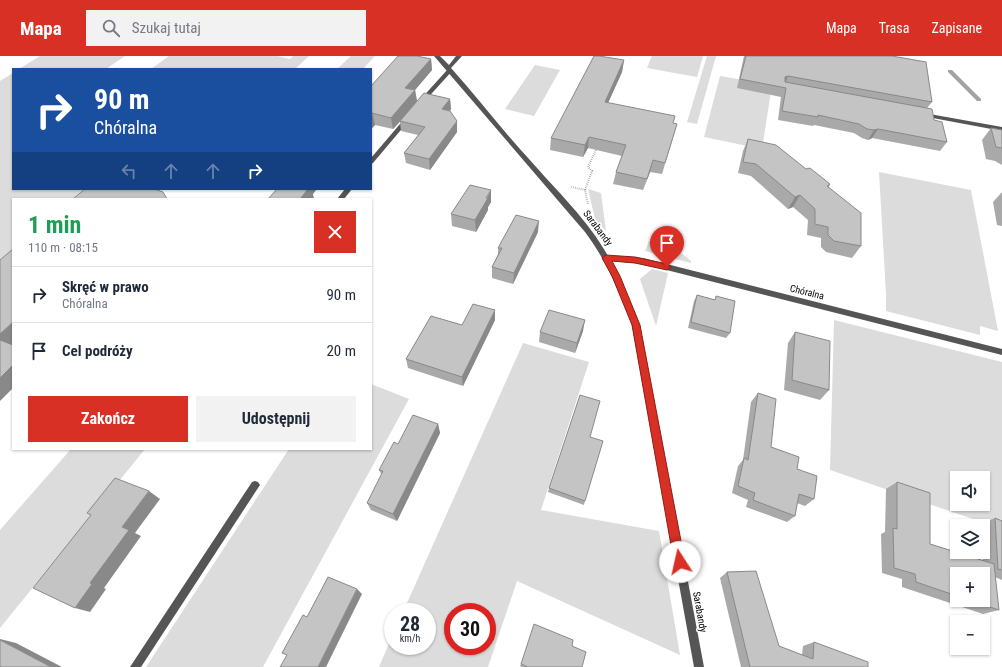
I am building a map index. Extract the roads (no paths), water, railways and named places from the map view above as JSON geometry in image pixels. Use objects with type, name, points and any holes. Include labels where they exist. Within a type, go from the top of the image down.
[{"type":"street","name":"Sarabandy","points":[[437,56],[597,243],[616,276],[636,325],[699,667]]},
{"type":"street","points":[[418,106],[459,56]]},
{"type":"street","points":[[372,161],[414,111]]},
{"type":"street","points":[[916,113],[1002,129]]},
{"type":"street","points":[[341,198],[348,190]]},
{"type":"street","name":"Chóralna","points":[[606,258],[643,261],[1002,352]]},
{"type":"street","points":[[135,667],[255,485]]},
{"type":"waterway","points":[[950,71],[979,100]]}]
